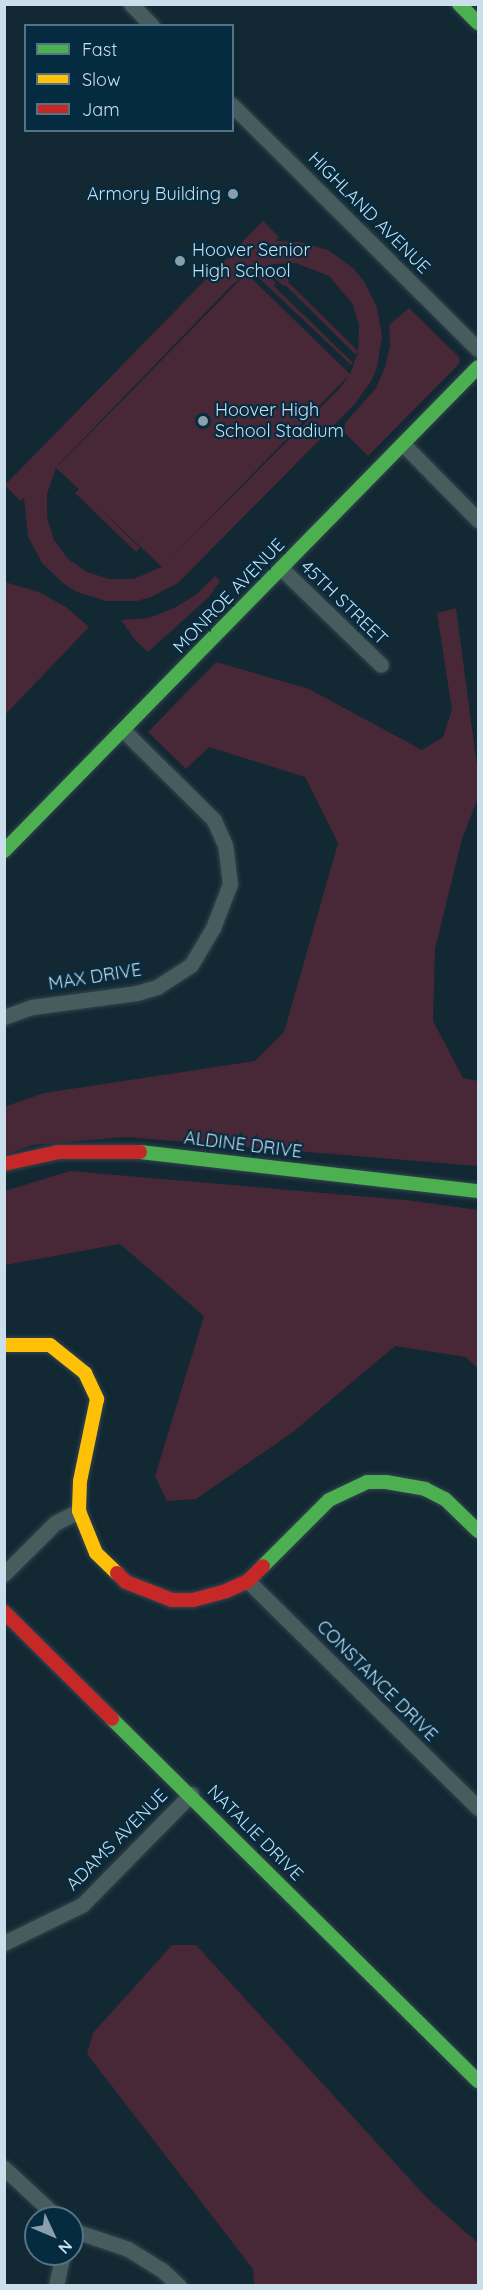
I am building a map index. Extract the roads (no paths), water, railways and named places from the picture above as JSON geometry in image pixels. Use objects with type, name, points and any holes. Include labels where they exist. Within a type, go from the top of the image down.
[{"type":"street","points":[[131,4],[150,24]]},
{"type":"street","points":[[459,4],[478,23]]},
{"type":"street","name":"HIGHLAND AVENUE","points":[[234,107],[478,349]]},
{"type":"street","name":"MONROE AVENUE","points":[[4,851],[478,367]]},
{"type":"street","points":[[403,444],[478,520]]},
{"type":"street","name":"45TH STREET","points":[[281,568],[381,665]]},
{"type":"street","name":"MAX DRIVE","points":[[4,1017],[32,1007],[137,993],[157,987],[191,965],[213,928],[230,884],[225,845],[214,820],[123,730]]},
{"type":"street","name":"ALDINE DRIVE","points":[[4,1164],[58,1152],[124,1150],[478,1191]]},
{"type":"street","points":[[4,1345],[50,1345],[85,1373],[97,1399],[92,1432],[80,1481],[79,1511],[96,1552],[126,1582],[172,1600],[193,1600],[226,1592],[248,1581],[329,1500],[367,1482],[386,1482],[425,1489],[445,1499],[478,1531]]},
{"type":"street","points":[[4,1574],[55,1523],[79,1511]]},
{"type":"street","name":"CONSTANCE DRIVE","points":[[248,1581],[478,1808]]},
{"type":"street","name":"NATALIE DRIVE","points":[[4,1612],[478,2081]]},
{"type":"street","name":"ADAMS AVENUE","points":[[4,1942],[82,1905],[190,1794]]},
{"type":"street","points":[[4,2168],[45,2206]]},
{"type":"street","points":[[84,2234],[128,2250],[162,2270],[179,2286]]},
{"type":"street","points":[[56,2286],[60,2266]]},
{"type":"place","name":"Armory Building","points":[[233,194]]},
{"type":"place","name":"Hoover Senior High School","points":[[180,261]]},
{"type":"place","name":"Hoover High School Stadium","points":[[203,421]]}]
